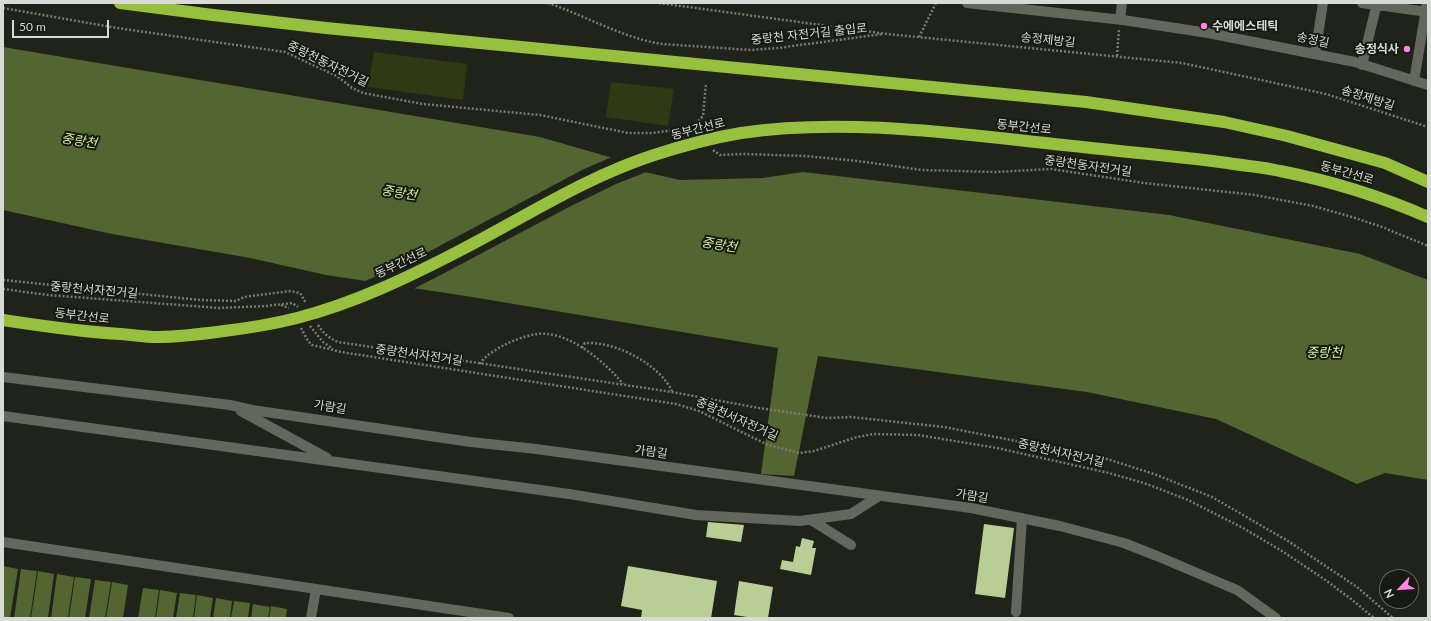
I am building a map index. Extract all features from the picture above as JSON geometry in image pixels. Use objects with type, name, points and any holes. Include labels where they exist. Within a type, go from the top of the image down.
[{"type":"highway","name":"동부간선로","points":[[120,3],[213,15],[563,52],[1086,102],[1224,122],[1287,136],[1386,163],[1428,182]]},
{"type":"highway","points":[[178,3],[213,15]]},
{"type":"highway","name":"동부간선로","points":[[3,320],[68,329],[157,337],[202,334],[247,328],[295,318],[359,298],[404,279],[591,181],[623,166],[678,148],[715,138],[741,133],[813,127],[869,128],[957,134],[1184,158],[1276,170],[1355,189],[1395,203],[1428,217]]},
{"type":"highway","points":[[3,328],[68,329]]},
{"type":"street","name":"송정길","points":[[967,3],[1120,20],[1208,33],[1362,64],[1428,86]]},
{"type":"street","points":[[1120,20],[1122,3]]},
{"type":"street","points":[[1315,54],[1323,3]]},
{"type":"street","points":[[1362,3],[1427,9],[1414,81]]},
{"type":"street","points":[[1362,64],[1376,4]]},
{"type":"street","name":"가람길","points":[[3,377],[230,405],[252,410],[471,442],[536,449],[971,508],[1060,526],[1124,542],[1237,590],[1276,618]]},
{"type":"street","points":[[230,405],[333,461]]},
{"type":"street","points":[[3,416],[569,494],[696,515],[800,521],[811,520],[851,514],[879,496]]},
{"type":"street","points":[[1016,612],[1022,518]]},
{"type":"street","points":[[811,520],[851,545]]},
{"type":"street","points":[[3,542],[509,618]]},
{"type":"street","points":[[311,618],[316,589]]},
{"type":"path","name":"중랑천 자전거길 출입로","points":[[548,3],[566,9],[619,32],[649,42],[707,48],[751,50],[778,48],[887,34]]},
{"type":"path","name":"송정제방길","points":[[660,3],[887,34],[1182,63],[1326,94],[1428,127]]},
{"type":"path","points":[[919,37],[936,3]]},
{"type":"path","name":"중랑천동자전거길","points":[[3,8],[117,28],[286,52],[337,76],[352,88],[363,92],[423,104],[540,115],[628,134],[692,128],[703,116],[706,83]]},
{"type":"path","points":[[1117,56],[1120,20]]},
{"type":"path","name":"중랑천동자전거길","points":[[716,152],[720,155],[744,154],[805,156],[858,161],[922,170],[996,172],[1051,169],[1144,183],[1255,195],[1313,206],[1352,217],[1382,227],[1428,246]]},
{"type":"path","points":[[3,280],[200,300],[236,301],[244,298],[291,291],[300,293],[307,304]]},
{"type":"path","name":"중랑천서자전거길","points":[[3,289],[48,295],[219,308],[285,305],[292,311]]},
{"type":"path","points":[[316,321],[322,331],[330,338],[338,342],[623,384],[759,408],[827,418],[850,417],[944,427],[1104,458],[1154,474],[1212,497],[1288,541],[1357,587],[1393,618]]},
{"type":"path","name":"중랑천서자전거길","points":[[300,325],[308,341],[312,345],[342,352],[676,404],[699,411],[772,447],[800,453],[814,451],[857,437],[873,434],[918,434],[997,448],[1109,473],[1148,484],[1188,500],[1243,528],[1282,551],[1335,587],[1374,618]]},
{"type":"path","points":[[480,364],[483,359],[491,353],[516,339],[547,334],[568,339],[582,348],[615,374],[623,384]]},
{"type":"path","points":[[582,348],[586,343],[593,343],[610,345],[630,352],[661,375],[672,392]]},
{"type":"shaded area","points":[[374,52],[467,64],[463,100],[368,87]]},
{"type":"shaded area","points":[[611,82],[674,89],[668,126],[606,117]]},
{"type":"water","name":"중랑천","points":[[3,47],[540,137],[613,158],[645,172],[680,180],[763,178],[803,172],[1169,215],[1360,254],[1428,280],[1428,480],[1385,473],[1357,484],[1216,419],[1087,392],[818,356],[794,476],[761,474],[778,348],[466,296],[326,275],[250,258],[112,234],[3,210]]},
{"type":"water","points":[[3,566],[18,569],[10,618],[3,618]]},
{"type":"water","points":[[21,569],[37,571],[30,618],[14,618]]},
{"type":"water","points":[[38,571],[54,574],[48,618],[31,618]]},
{"type":"water","points":[[57,574],[74,577],[68,618],[51,618]]},
{"type":"water","points":[[75,577],[91,579],[85,618],[69,618]]},
{"type":"water","points":[[95,580],[111,582],[105,618],[89,618]]},
{"type":"water","points":[[112,582],[128,585],[123,618],[106,618]]},
{"type":"water","points":[[143,588],[159,590],[155,618],[138,618]]},
{"type":"water","points":[[160,590],[177,593],[173,618],[156,618]]},
{"type":"water","points":[[180,593],[196,595],[193,618],[176,618]]},
{"type":"water","points":[[197,595],[213,598],[210,618],[194,618]]},
{"type":"water","points":[[216,598],[232,601],[230,618],[213,618]]},
{"type":"water","points":[[234,601],[250,603],[248,618],[231,618]]},
{"type":"water","points":[[253,604],[270,607],[268,618],[251,618]]},
{"type":"water","points":[[271,606],[287,609],[286,618],[269,618]]},
{"type":"pier","points":[[614,156],[649,171],[616,184],[569,207],[411,290],[363,282],[417,258],[584,169]]},
{"type":"building","points":[[708,522],[744,525],[741,542],[706,537]]},
{"type":"building","points":[[984,524],[1014,528],[1005,598],[975,594]]},
{"type":"building","points":[[802,538],[814,541],[812,548],[816,548],[811,575],[780,569],[782,560],[793,562],[796,546],[800,547]]},
{"type":"building","points":[[628,566],[717,581],[711,618],[641,618],[642,610],[621,606]]},
{"type":"building","points":[[739,581],[773,587],[768,618],[747,618],[734,615]]},
{"type":"place","name":"수에에스테틱","points":[[1204,26]]},
{"type":"place","name":"송정식사","points":[[1407,49]]}]
